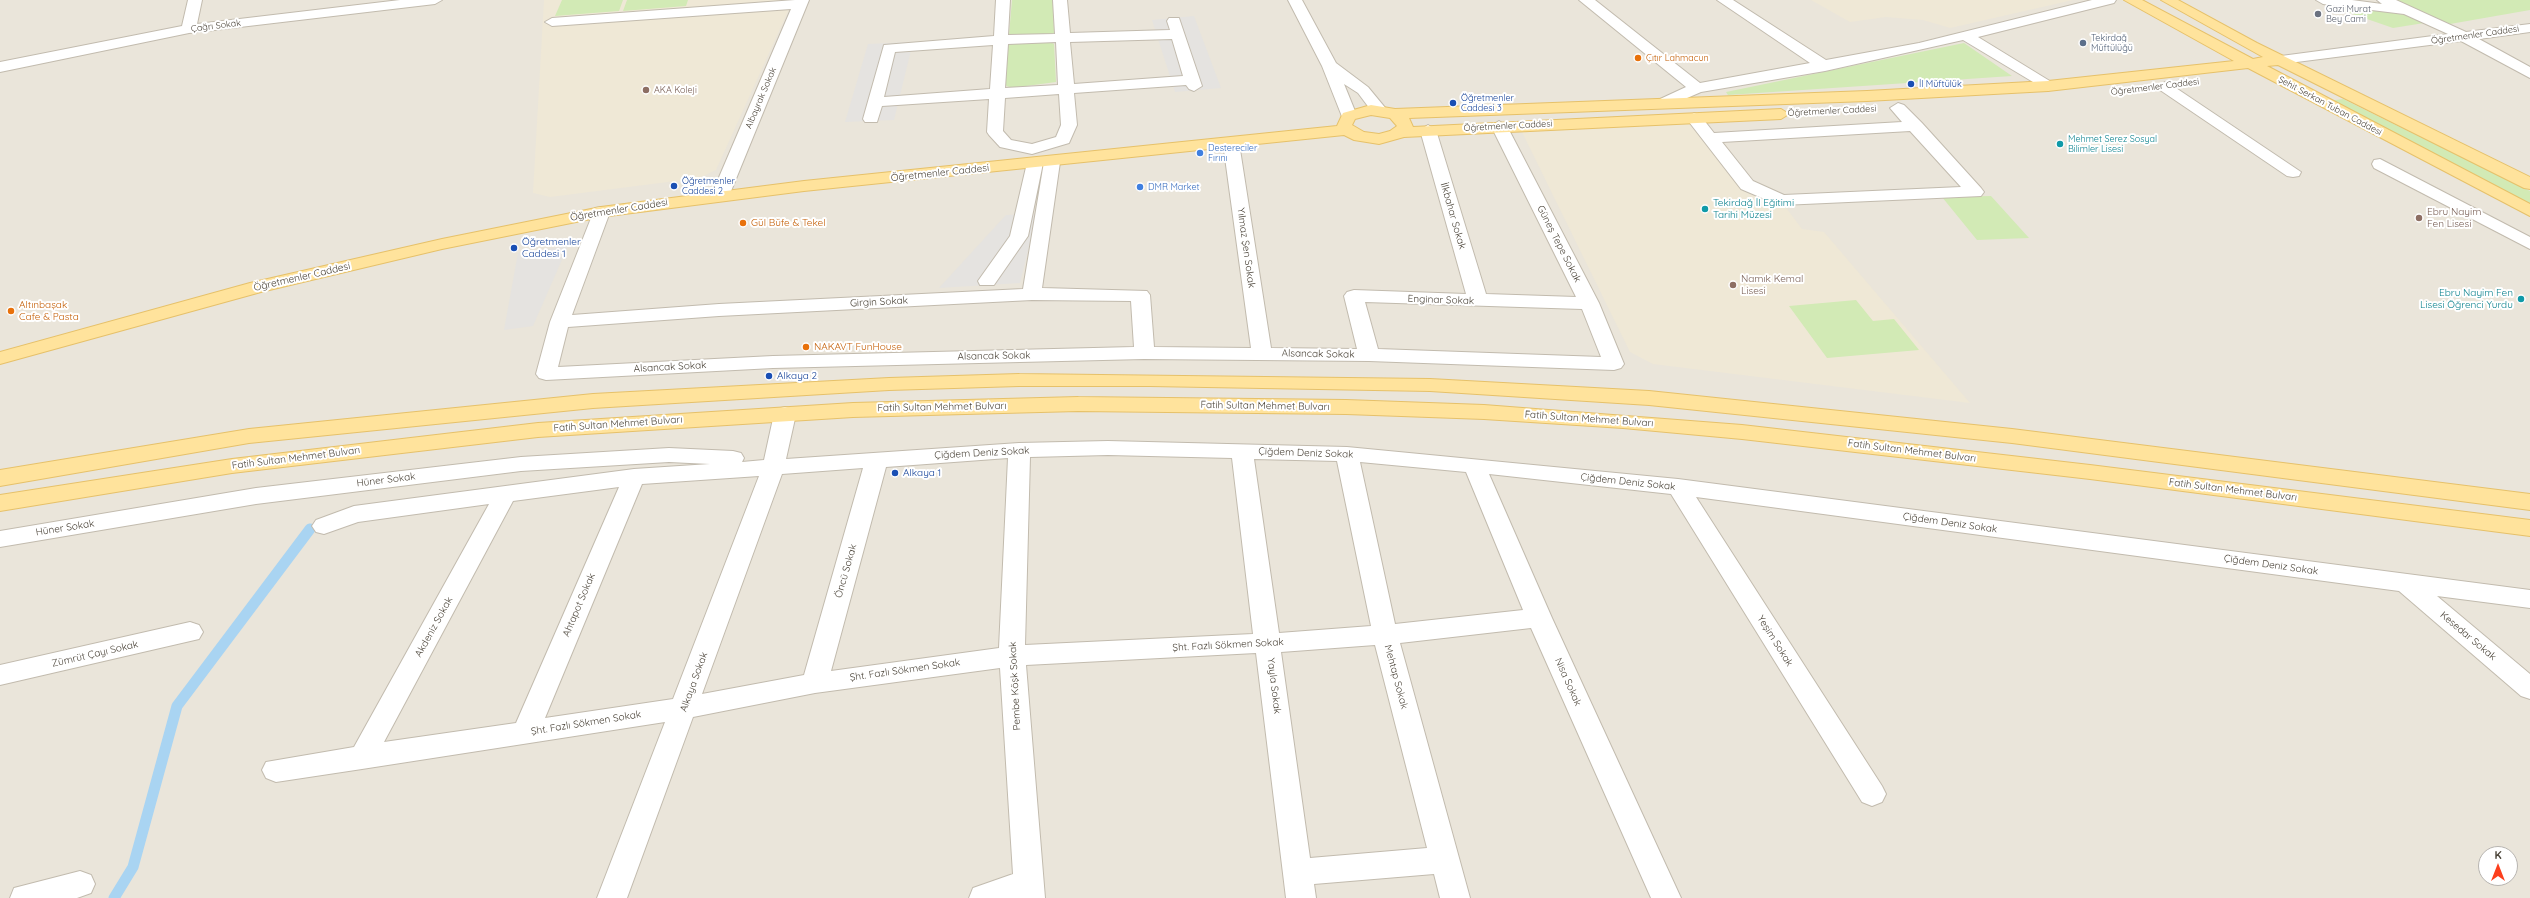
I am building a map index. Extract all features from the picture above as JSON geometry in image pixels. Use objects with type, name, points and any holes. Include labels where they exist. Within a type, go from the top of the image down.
[{"type":"main road","name":"Şehit Serkan Tuban Caddesi","points":[[2131,0],[2530,211]]},
{"type":"main road","name":"Şehit Serkan Tuban Caddesi","points":[[2168,0],[2281,60],[2530,184]]},
{"type":"main road","name":"Öğretmenler Caddesi","points":[[0,358],[257,287],[442,244],[601,212],[720,196],[1037,159],[1231,143],[1348,123],[1362,111],[1379,110],[1395,114],[1867,96],[2048,86],[2281,60]]},
{"type":"main road","name":"Öğretmenler Caddesi","points":[[1348,123],[1360,137],[1379,139],[1402,132],[1428,130],[1898,108],[2063,97],[2165,87],[2249,75],[2253,64]]},
{"type":"main road","points":[[2048,86],[2063,97]]},
{"type":"main road","points":[[1395,114],[1404,122],[1402,132]]},
{"type":"main road","points":[[0,478],[249,436],[432,416],[593,401],[889,384],[1019,380],[1150,380],[1430,385],[1649,398],[2012,436],[2530,502]]},
{"type":"main road","name":"Fatih Sultan Mehmet Bulvarı","points":[[0,503],[232,466],[388,446],[538,430],[853,410],[1078,404],[1346,407],[1522,414],[1765,434],[2090,472],[2530,528]]},
{"type":"street","points":[[189,29],[195,0]]},
{"type":"street","name":"Çağrı Sokak","points":[[0,67],[189,29],[435,0]]},
{"type":"street","points":[[1003,0],[995,132],[1006,144],[1037,159]]},
{"type":"street","points":[[987,281],[1019,236],[1037,159],[1063,140],[1069,125],[1060,0]]},
{"type":"street","points":[[1295,0],[1330,66],[1348,123]]},
{"type":"street","points":[[1586,0],[1697,88]]},
{"type":"street","points":[[1724,0],[1825,66]]},
{"type":"street","points":[[1664,103],[1697,88],[1825,66],[1966,36],[2109,0]]},
{"type":"street","points":[[2323,0],[2414,13]]},
{"type":"street","points":[[2384,0],[2466,37],[2530,73]]},
{"type":"street","points":[[552,22],[719,5],[801,2]]},
{"type":"street","name":"Albayrak Sokak","points":[[720,196],[801,2]]},
{"type":"street","points":[[871,119],[875,102],[889,48],[1000,40],[1063,38],[1176,27],[1193,83],[1066,87],[875,102]]},
{"type":"street","name":"Öğretmenler Caddesi","points":[[2281,60],[2530,28]]},
{"type":"street","points":[[1966,36],[2048,86]]},
{"type":"street","points":[[1330,66],[1363,90],[1379,110]]},
{"type":"street","points":[[2165,87],[2293,172]]},
{"type":"street","points":[[1694,118],[1747,185],[1782,200],[1975,192],[1898,108]]},
{"type":"street","name":"Güneş Tepe Sokak","points":[[1499,126],[1589,303],[1614,364]]},
{"type":"street","points":[[1710,138],[1916,126]]},
{"type":"street","name":"İlkbahar Sokak","points":[[1428,130],[1478,301]]},
{"type":"street","name":"Yılmaz Şen Sokak","points":[[1231,143],[1262,353]]},
{"type":"street","points":[[1032,294],[1037,159]]},
{"type":"street","points":[[2380,164],[2530,244]]},
{"type":"street","name":"Alsancak Sokak","points":[[601,212],[560,322],[546,374],[773,362],[1144,353],[1370,355],[1614,364]]},
{"type":"street","name":"Girgin Sokak","points":[[560,322],[719,310],[1032,294],[1140,295],[1144,353]]},
{"type":"street","name":"Enginar Sokak","points":[[1370,355],[1354,296],[1478,301],[1589,303]]},
{"type":"street","points":[[324,526],[354,514],[634,477],[774,465],[785,414]]},
{"type":"street","name":"Çiğdem Deniz Sokak","points":[[774,465],[1019,450],[1108,448],[1346,454],[1474,465],[1678,487],[2530,599]]},
{"type":"street","name":"Pembe Köşk Sokak","points":[[1019,450],[1012,656],[1030,890]]},
{"type":"street","name":"Yayla Sokak","points":[[1242,451],[1269,643],[1299,885]]},
{"type":"street","name":"Mehtap Sokak","points":[[1346,454],[1385,635],[1455,898]]},
{"type":"street","name":"Hüner Sokak","points":[[0,538],[256,496],[521,464],[670,455],[720,456],[774,465]]},
{"type":"street","name":"Öncü Sokak","points":[[815,682],[877,459]]},
{"type":"street","name":"Alkaya Sokak","points":[[612,898],[774,465]]},
{"type":"street","name":"Nisa Sokak","points":[[1474,465],[1539,618],[1666,898]]},
{"type":"street","name":"Ahtapot Sokak","points":[[524,733],[634,477]]},
{"type":"street","name":"Yeşim Sokak","points":[[1678,487],[1872,794]]},
{"type":"street","name":"Akdeniz Sokak","points":[[362,758],[505,495]]},
{"type":"street","name":"Kesedar Sokak","points":[[2406,583],[2530,689]]},
{"type":"street","name":"Şht. Fazlı Sökmen Sokak","points":[[276,770],[684,708],[815,682],[1012,656],[1269,643],[1385,635],[1539,618]]},
{"type":"street","name":"Zümrüt Çayı Sokak","points":[[0,675],[190,632]]},
{"type":"street","points":[[1299,885],[1444,860]]},
{"type":"street","points":[[25,898],[80,884]]},
{"type":"street","points":[[984,898],[1030,890]]},
{"type":"shaded area","points":[[0,0],[2530,0],[2530,898],[0,898]]},
{"type":"shaded area","name":"AKA Koleji","points":[[544,0],[789,0],[789,9],[716,170],[699,178],[550,197],[533,193]]},
{"type":"shaded area","points":[[1811,0],[2073,0],[1950,28],[1923,20],[1886,17],[1850,22]]},
{"type":"shaded area","points":[[1194,16],[1221,88],[1175,92],[1152,20]]},
{"type":"shaded area","points":[[913,42],[894,120],[845,122],[868,44]]},
{"type":"shaded area","name":"Namık Kemal Lisesi","points":[[1690,122],[1747,189],[1784,205],[1802,229],[1824,232],[1970,403],[1653,364],[1630,352],[1521,130]]},
{"type":"shaded area","points":[[1037,214],[1020,283],[939,288],[1006,215]]},
{"type":"shaded area","points":[[568,246],[533,326],[504,330],[518,253]]},
{"type":"green space","points":[[562,0],[623,0],[619,11],[555,16]]},
{"type":"green space","points":[[627,0],[688,0],[686,6],[623,11]]},
{"type":"green space","points":[[1012,0],[1053,0],[1054,33],[1048,35],[1009,35]]},
{"type":"green space","points":[[2395,0],[2530,0],[2530,10],[2450,24]]},
{"type":"green space","points":[[2318,2],[2406,15],[2424,23],[2393,28]]},
{"type":"green space","points":[[1050,42],[1054,44],[1056,82],[1011,88],[1005,85],[1005,47],[1011,43]]},
{"type":"green space","points":[[1964,43],[2012,76],[1728,95],[1726,92]]},
{"type":"green space","points":[[2343,99],[2530,191],[2530,205],[2329,101]]},
{"type":"green space","points":[[1991,196],[2029,238],[1977,240],[1942,197]]},
{"type":"green space","points":[[1856,300],[1873,321],[1894,319],[1919,350],[1827,358],[1789,306]]},
{"type":"waterway","points":[[114,898],[133,867],[177,706],[310,529]]},
{"type":"place","name":"Gazi Murat Bey Cami","points":[[2318,14]]},
{"type":"place","name":"Tekirdağ Müftülüğü","points":[[2083,43]]},
{"type":"place","name":"Çıtır Lahmacun","points":[[1638,58]]},
{"type":"place","name":"İl Müftülük","points":[[1911,84]]},
{"type":"place","name":"AKA Koleji","points":[[646,90]]},
{"type":"place","name":"Öğretmenler Caddesi 3","points":[[1453,103]]},
{"type":"place","name":"Mehmet Serez Sosyal Bilimler Lisesi","points":[[2060,144]]},
{"type":"place","name":"Destereciler Fırını","points":[[1200,153]]},
{"type":"place","name":"Öğretmenler Caddesi 2","points":[[674,186]]},
{"type":"place","name":"DMR Market","points":[[1140,187]]},
{"type":"place","name":"Tekirdağ İl Eğitimi Tarihi Müzesi","points":[[1705,209]]},
{"type":"place","name":"Ebru Nayim Fen Lisesi","points":[[2419,218]]},
{"type":"place","name":"Gül Büfe & Tekel","points":[[743,223]]},
{"type":"place","name":"Öğretmenler Caddesi 1","points":[[514,248]]},
{"type":"place","name":"Namık Kemal Lisesi","points":[[1733,285]]},
{"type":"place","name":"Ebru Nayim Fen Lisesi Öğrenci Yurdu","points":[[2521,299]]},
{"type":"place","name":"Altınbaşak Cafe & Pasta","points":[[11,311]]},
{"type":"place","name":"NAKAVT FunHouse","points":[[806,347]]},
{"type":"place","name":"Alkaya 2","points":[[769,376]]},
{"type":"place","name":"Alkaya 1","points":[[895,473]]}]
